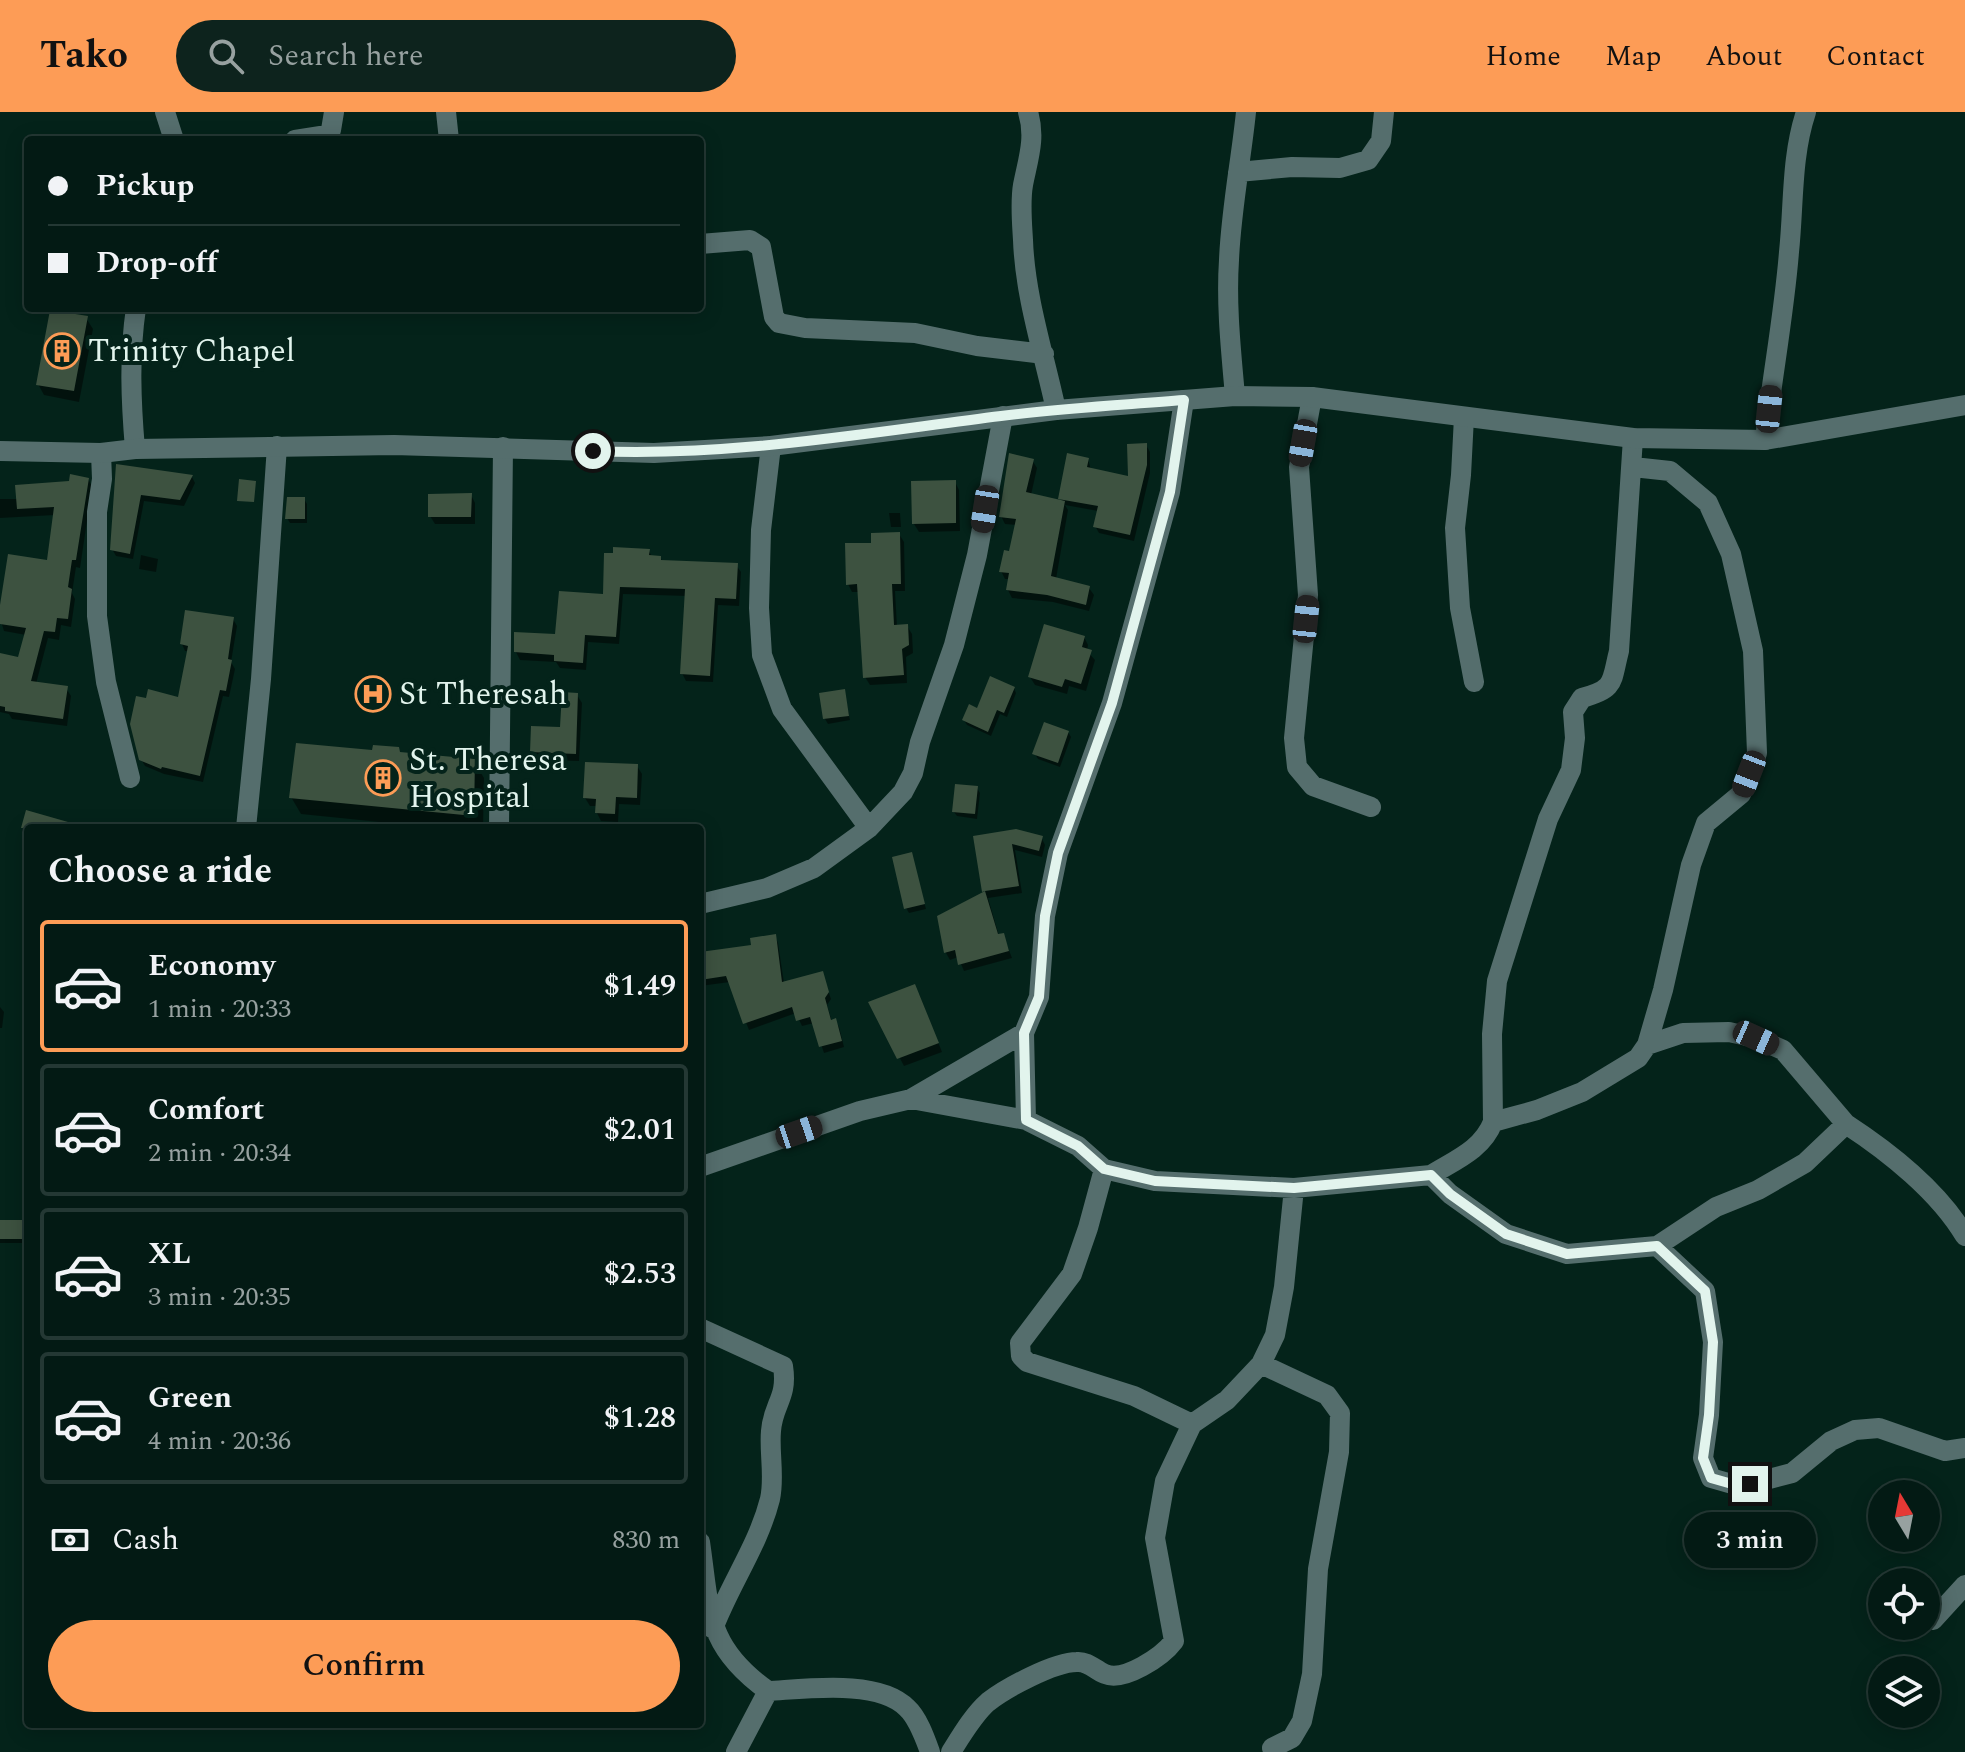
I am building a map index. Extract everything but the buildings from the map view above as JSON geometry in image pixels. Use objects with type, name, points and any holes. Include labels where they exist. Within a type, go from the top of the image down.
[{"type":"street","points":[[165,112],[173,136]]},
{"type":"street","points":[[321,136],[331,130],[334,112]]},
{"type":"street","points":[[446,112],[449,136]]},
{"type":"street","points":[[1028,112],[1032,123],[1031,158],[1023,186],[1023,241],[1027,280],[1056,410]]},
{"type":"street","points":[[1235,396],[1228,275],[1233,207],[1246,112]]},
{"type":"street","points":[[1238,172],[1292,167],[1340,168],[1368,160],[1381,141],[1384,112]]},
{"type":"street","points":[[1765,440],[1784,306],[1796,151],[1806,112]]},
{"type":"street","points":[[704,244],[750,240],[761,247],[774,317],[779,323],[805,328],[915,333],[977,346],[1044,354]]},
{"type":"street","points":[[135,312],[132,334],[135,449]]},
{"type":"street","points":[[0,451],[101,453],[135,449],[277,446],[503,447],[654,453],[771,446],[1056,410],[1235,396],[1312,397],[1633,438],[1765,440],[1965,405]]},
{"type":"street","points":[[1312,397],[1299,467],[1308,595],[1294,738],[1297,767],[1313,786],[1371,807]]},
{"type":"street","points":[[1026,1120],[1024,1033],[1039,997],[1045,916],[1058,853],[1112,703],[1170,492],[1184,400]]},
{"type":"street","points":[[704,903],[767,888],[814,868],[869,828],[903,792],[913,773],[920,742],[954,645],[977,555],[1003,416]]},
{"type":"street","points":[[1464,417],[1455,528],[1460,608],[1474,682]]},
{"type":"street","points":[[911,1099],[1026,1120],[1078,1146],[1104,1169],[1155,1181],[1294,1188],[1431,1175],[1479,1146],[1493,1122],[1492,1034],[1497,981],[1548,819],[1571,770],[1575,738],[1573,712],[1582,698],[1602,693],[1611,684],[1619,651],[1633,438]]},
{"type":"street","points":[[246,824],[261,679],[277,446]]},
{"type":"street","points":[[771,446],[761,530],[759,608],[762,655],[782,709],[869,828]]},
{"type":"street","points":[[499,824],[503,447]]},
{"type":"street","points":[[101,453],[102,479],[97,512],[97,616],[106,682],[130,778]]},
{"type":"street","points":[[1493,1122],[1537,1110],[1582,1092],[1638,1058],[1647,1045],[1663,990],[1691,865],[1706,823],[1741,794],[1757,753],[1753,651],[1731,554],[1708,503],[1670,471],[1633,467]]},
{"type":"street","points":[[1647,1045],[1683,1033],[1729,1032],[1756,1038],[1783,1050],[1846,1124],[1878,1144],[1952,1214],[1965,1236]]},
{"type":"street","points":[[704,1166],[860,1111],[911,1099],[1024,1033]]},
{"type":"street","points":[[1431,1175],[1450,1194],[1506,1234],[1567,1254],[1657,1246],[1716,1207],[1758,1190],[1805,1163],[1846,1124]]},
{"type":"street","points":[[1104,1169],[1072,1274],[1020,1343],[1021,1356],[1027,1362],[1134,1396],[1192,1424]]},
{"type":"street","points":[[951,1752],[986,1703],[1034,1674],[1078,1661],[1092,1665],[1104,1674],[1117,1676],[1134,1672],[1174,1641],[1155,1538],[1165,1481],[1192,1424],[1227,1400],[1261,1364],[1275,1335],[1284,1287],[1294,1188]]},
{"type":"street","points":[[1657,1246],[1705,1291],[1713,1342],[1703,1458],[1711,1478],[1732,1484],[1750,1484],[1792,1473],[1831,1441],[1855,1430],[1879,1428],[1945,1451],[1965,1448]]},
{"type":"street","points":[[704,1330],[783,1366],[786,1383],[771,1430],[771,1496],[756,1544],[713,1629]]},
{"type":"street","points":[[1261,1364],[1327,1395],[1340,1413],[1339,1452],[1318,1569],[1312,1674],[1302,1721],[1292,1738],[1272,1748]]},
{"type":"street","points":[[704,1579],[713,1629],[725,1648],[756,1682],[768,1691],[863,1690],[891,1695],[909,1709],[930,1752]]},
{"type":"street","points":[[1940,1612],[1965,1585]]},
{"type":"street","points":[[736,1752],[768,1691]]},
{"type":"place","name":"Trinity Chapel","points":[[62,351]]},
{"type":"place","name":"St Theresah","points":[[373,694]]},
{"type":"place","name":"St. Theresa Hospital","points":[[383,778]]},
{"type":"route","points":[[593,451],[654,453],[771,446],[1056,410],[1184,400],[1170,492],[1112,703],[1058,853],[1045,916],[1039,997],[1024,1033],[1026,1120],[1078,1146],[1104,1169],[1155,1181],[1294,1188],[1431,1175],[1450,1194],[1506,1234],[1567,1254],[1657,1246],[1705,1291],[1713,1342],[1703,1458],[1711,1478],[1732,1484],[1750,1484]]}]
